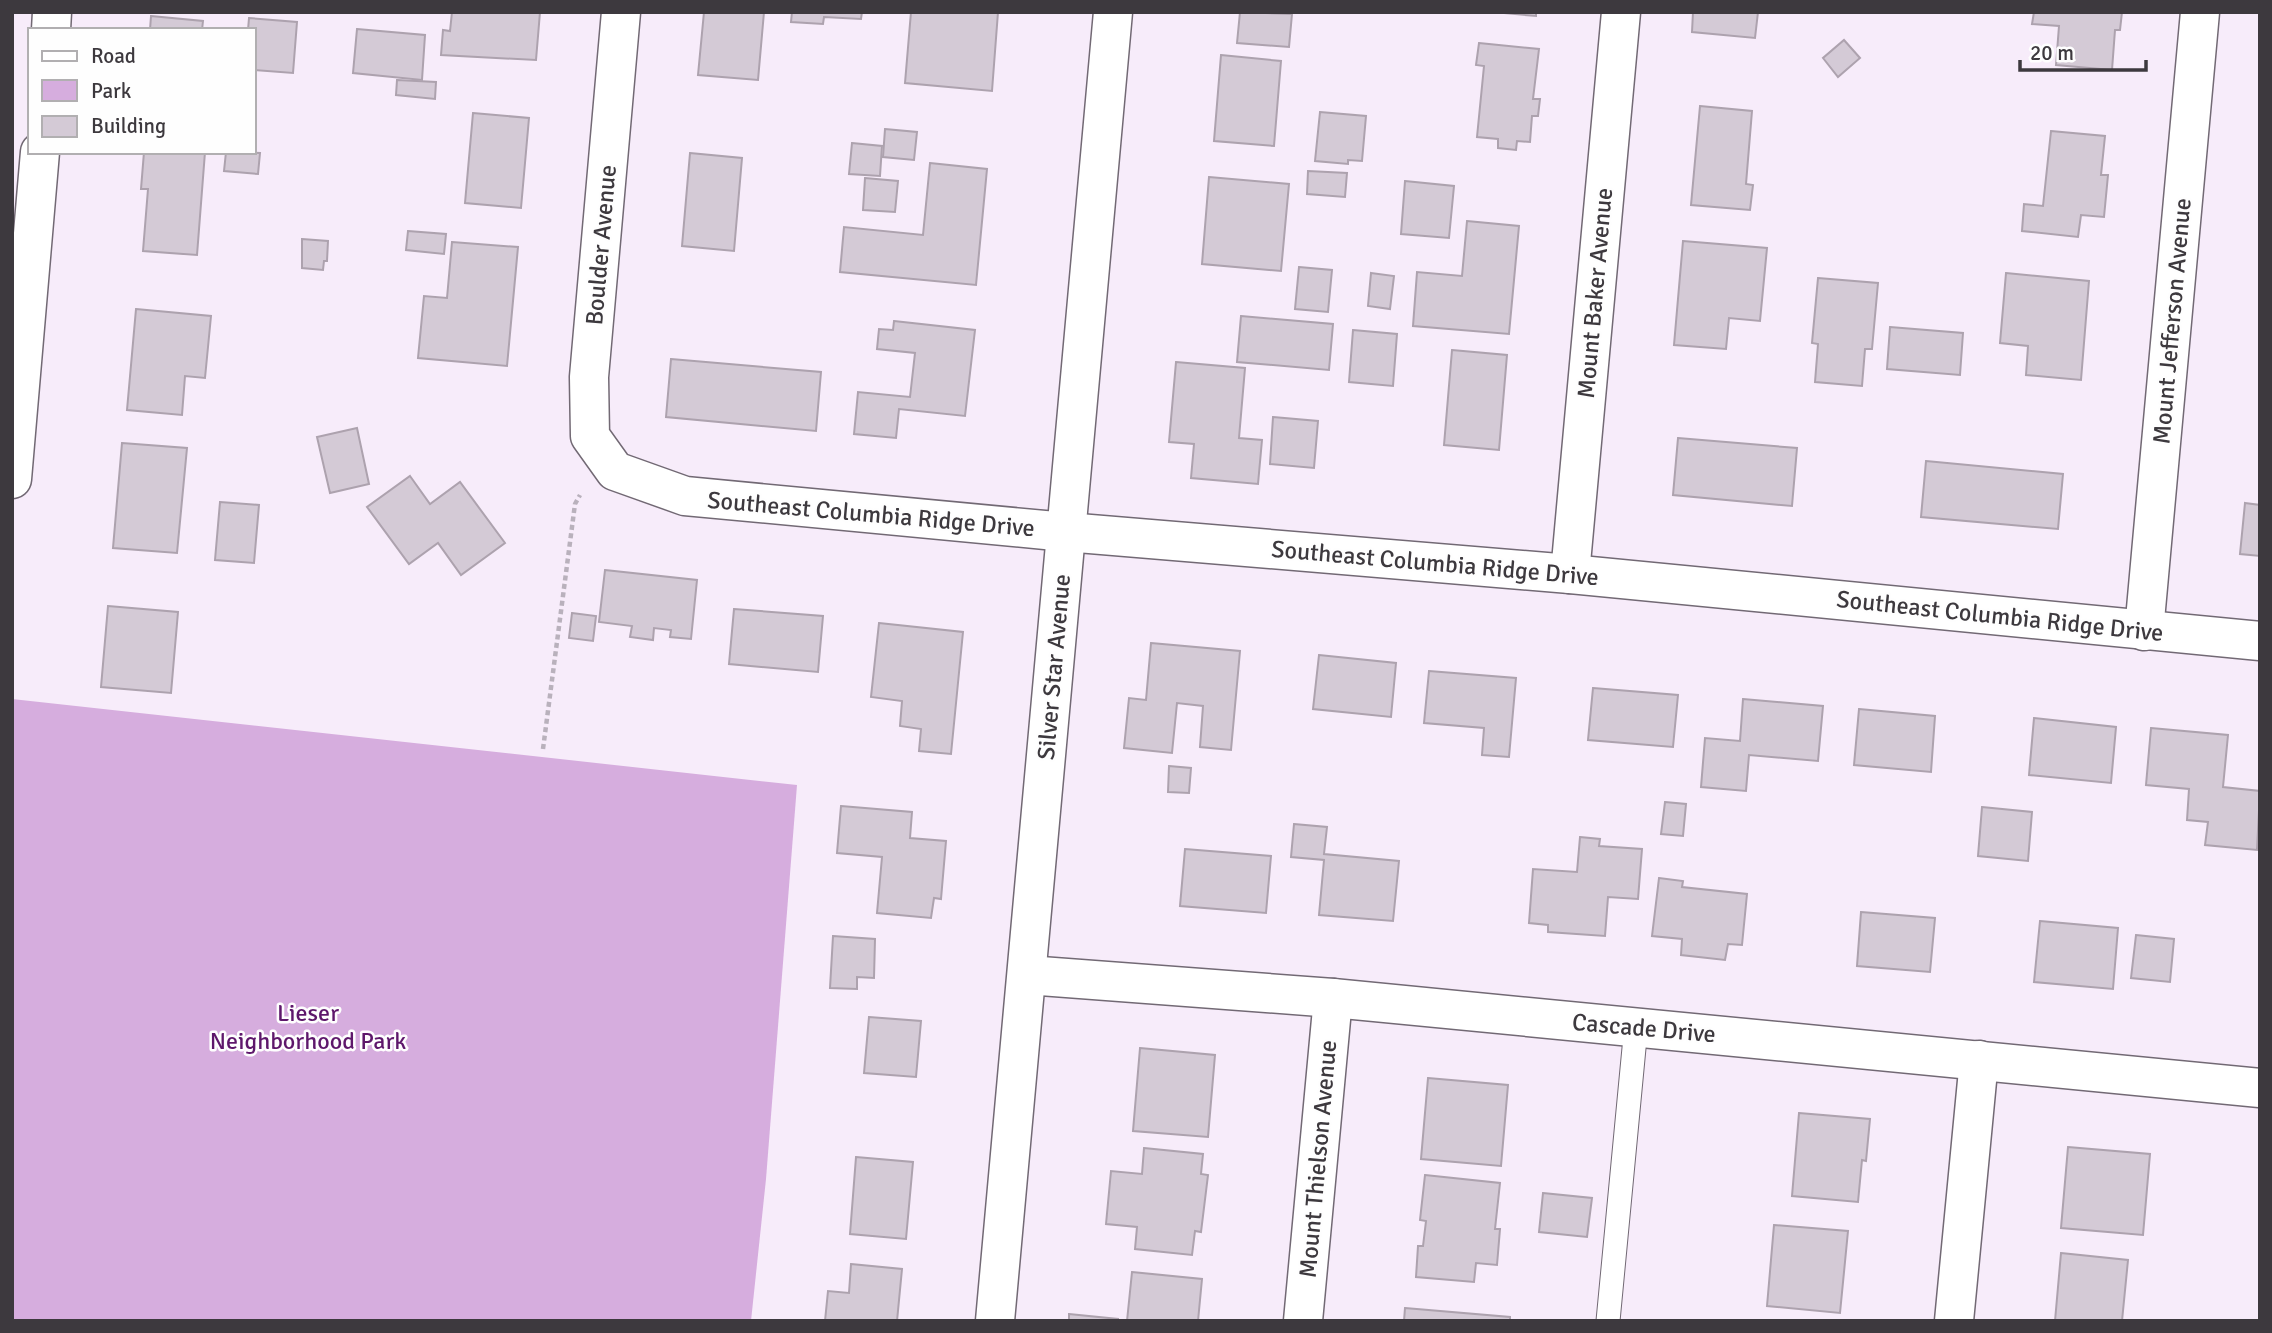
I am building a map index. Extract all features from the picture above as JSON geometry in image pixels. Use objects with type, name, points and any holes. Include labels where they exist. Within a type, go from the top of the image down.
[{"type":"street","name":"Boulder Avenue","points":[[608,462],[590,436],[589,377],[621,12]]},
{"type":"street","name":"Silver Star Avenue","points":[[995,1321],[1113,12]]},
{"type":"street","name":"Mount Baker Avenue","points":[[1570,574],[1621,12]]},
{"type":"street","name":"Mount Jefferson Avenue","points":[[2144,631],[2200,12]]},
{"type":"street","points":[[12,479],[18,342],[40,154]]},
{"type":"street","name":"Southeast Columbia Ridge Drive","points":[[608,462],[685,496],[1066,532],[1570,574],[2260,641]]},
{"type":"street","name":"Cascade Drive","points":[[1027,975],[1333,998],[2260,1088]]},
{"type":"street","name":"Mount Thielson Avenue","points":[[1303,1321],[1333,998]]},
{"type":"street","points":[[1954,1321],[1979,1060]]},
{"type":"lane","points":[[1608,1321],[1636,1027]]},
{"type":"path","points":[[543,750],[575,504],[608,462]]},
{"type":"green space","name":"Lieser Neighborhood Park","points":[[12,699],[797,785],[766,1179],[751,1321],[12,1321]]},
{"type":"building","points":[[452,12],[540,12],[536,60],[441,55],[443,30],[450,31]]},
{"type":"building","points":[[704,12],[764,12],[758,80],[698,75]]},
{"type":"building","points":[[792,12],[862,12],[861,19],[824,17],[823,24],[791,22]]},
{"type":"building","points":[[911,12],[998,12],[992,91],[905,83]]},
{"type":"building","points":[[1240,12],[1292,14],[1289,47],[1237,43]]},
{"type":"building","points":[[1493,12],[1536,12],[1536,16]]},
{"type":"building","points":[[1693,12],[1758,12],[1755,38],[1692,32]]},
{"type":"building","points":[[2034,12],[2122,12],[2120,30],[2115,30],[2112,70],[2056,65],[2059,26],[2032,24]]},
{"type":"building","points":[[151,16],[203,21],[202,28],[150,28]]},
{"type":"building","points":[[249,18],[297,22],[293,73],[256,70],[256,28],[248,28]]},
{"type":"building","points":[[357,29],[425,35],[422,80],[353,73]]},
{"type":"building","points":[[1844,40],[1860,58],[1838,77],[1823,58]]},
{"type":"building","points":[[1479,43],[1539,49],[1533,99],[1540,99],[1538,116],[1532,116],[1530,142],[1517,141],[1516,150],[1498,148],[1498,139],[1477,137],[1484,66],[1476,65]]},
{"type":"building","points":[[1221,55],[1281,61],[1274,146],[1214,141]]},
{"type":"building","points":[[397,80],[436,82],[435,99],[396,95]]},
{"type":"building","points":[[1700,106],[1752,111],[1746,184],[1753,185],[1750,210],[1691,205]]},
{"type":"building","points":[[1320,112],[1366,116],[1362,161],[1348,160],[1348,164],[1315,161]]},
{"type":"building","points":[[473,113],[529,118],[521,208],[465,203]]},
{"type":"building","points":[[885,129],[917,132],[914,160],[883,157]]},
{"type":"building","points":[[2051,131],[2105,136],[2101,175],[2108,175],[2104,217],[2081,215],[2078,237],[2022,231],[2024,204],[2043,206]]},
{"type":"building","points":[[852,143],[882,146],[880,176],[849,174]]},
{"type":"building","points":[[260,153],[258,174],[224,171],[226,154]]},
{"type":"building","points":[[690,153],[742,158],[734,251],[682,246]]},
{"type":"building","points":[[144,154],[205,154],[197,255],[143,251],[148,189],[141,189]]},
{"type":"building","points":[[930,163],[987,169],[976,285],[840,272],[844,227],[923,235]]},
{"type":"building","points":[[1308,171],[1347,173],[1345,197],[1307,194]]},
{"type":"building","points":[[1209,177],[1289,184],[1281,271],[1202,264]]},
{"type":"building","points":[[865,178],[898,181],[895,212],[863,210]]},
{"type":"building","points":[[1405,181],[1454,186],[1449,238],[1401,234]]},
{"type":"building","points":[[1467,221],[1519,226],[1509,334],[1413,326],[1417,272],[1462,276]]},
{"type":"building","points":[[408,231],[446,234],[444,254],[406,250]]},
{"type":"building","points":[[302,239],[328,241],[327,261],[324,261],[323,270],[302,268]]},
{"type":"building","points":[[1683,241],[1767,248],[1760,321],[1729,318],[1726,349],[1674,345]]},
{"type":"building","points":[[452,242],[518,247],[507,366],[418,358],[424,296],[447,298]]},
{"type":"building","points":[[1299,267],[1332,270],[1328,312],[1295,309]]},
{"type":"building","points":[[1371,273],[1394,276],[1390,309],[1368,306]]},
{"type":"building","points":[[2006,273],[2089,281],[2081,380],[2026,375],[2028,346],[2000,343]]},
{"type":"building","points":[[1818,278],[1878,283],[1872,349],[1865,349],[1862,386],[1815,382],[1818,344],[1812,343]]},
{"type":"building","points":[[136,309],[211,316],[205,378],[185,376],[182,415],[127,410]]},
{"type":"building","points":[[1241,316],[1333,324],[1329,370],[1237,362]]},
{"type":"building","points":[[894,321],[975,330],[965,416],[899,409],[896,438],[854,434],[858,392],[910,397],[915,353],[877,349],[879,329],[893,330]]},
{"type":"building","points":[[1890,327],[1963,333],[1960,375],[1887,369]]},
{"type":"building","points":[[1353,330],[1397,334],[1393,386],[1349,382]]},
{"type":"building","points":[[1452,350],[1507,355],[1499,450],[1444,445]]},
{"type":"building","points":[[671,359],[821,372],[816,431],[666,417]]},
{"type":"building","points":[[1176,362],[1245,368],[1239,438],[1262,440],[1258,484],[1191,478],[1194,444],[1169,442]]},
{"type":"building","points":[[1273,417],[1318,421],[1314,468],[1270,464]]},
{"type":"building","points":[[357,428],[369,484],[330,493],[317,437]]},
{"type":"building","points":[[1678,438],[1797,448],[1792,506],[1673,495]]},
{"type":"building","points":[[122,443],[187,448],[177,553],[113,548]]},
{"type":"building","points":[[1926,461],[2063,474],[2058,529],[1921,517]]},
{"type":"building","points":[[410,476],[430,504],[460,482],[505,543],[461,575],[438,543],[409,564],[367,507]]},
{"type":"building","points":[[220,502],[259,505],[254,563],[215,560]]},
{"type":"building","points":[[2245,503],[2260,505],[2260,556],[2240,554]]},
{"type":"building","points":[[605,570],[697,580],[691,639],[670,637],[671,630],[654,628],[653,640],[630,637],[632,626],[599,622]]},
{"type":"building","points":[[108,606],[178,612],[171,693],[101,687]]},
{"type":"building","points":[[734,609],[823,616],[818,672],[729,664]]},
{"type":"building","points":[[572,613],[596,616],[593,641],[569,638]]},
{"type":"building","points":[[879,623],[963,632],[951,754],[919,751],[921,729],[900,726],[902,701],[871,697]]},
{"type":"building","points":[[1151,643],[1240,651],[1231,750],[1200,747],[1203,706],[1177,703],[1172,753],[1124,748],[1129,698],[1146,700]]},
{"type":"building","points":[[1319,655],[1396,663],[1391,717],[1313,709]]},
{"type":"building","points":[[1429,671],[1516,678],[1509,757],[1482,755],[1484,728],[1424,723]]},
{"type":"building","points":[[1593,688],[1678,695],[1673,747],[1588,740]]},
{"type":"building","points":[[1743,699],[1823,706],[1818,761],[1749,755],[1746,791],[1701,787],[1705,738],[1740,741]]},
{"type":"building","points":[[1859,709],[1935,716],[1931,772],[1854,765]]},
{"type":"building","points":[[2034,718],[2116,727],[2111,783],[2029,775]]},
{"type":"building","points":[[2151,728],[2228,735],[2223,787],[2260,791],[2257,850],[2205,845],[2208,822],[2187,820],[2189,789],[2146,785]]},
{"type":"building","points":[[1169,766],[1191,768],[1189,793],[1168,792]]},
{"type":"building","points":[[1665,802],[1686,804],[1683,836],[1661,834]]},
{"type":"building","points":[[841,806],[912,812],[910,838],[946,841],[941,899],[934,898],[931,918],[877,913],[882,857],[837,853]]},
{"type":"building","points":[[1982,807],[2032,812],[2028,861],[1978,856]]},
{"type":"building","points":[[1294,824],[1327,827],[1324,854],[1399,861],[1393,921],[1319,915],[1324,860],[1291,857]]},
{"type":"building","points":[[1580,837],[1600,839],[1599,846],[1642,849],[1638,899],[1608,897],[1605,936],[1548,932],[1548,925],[1529,923],[1533,869],[1577,872]]},
{"type":"building","points":[[1185,849],[1271,856],[1266,913],[1180,906]]},
{"type":"building","points":[[1659,878],[1683,881],[1682,887],[1747,894],[1742,945],[1728,944],[1725,960],[1681,955],[1682,939],[1652,936]]},
{"type":"building","points":[[1861,912],[1935,918],[1930,972],[1857,966]]},
{"type":"building","points":[[2040,921],[2118,928],[2113,989],[2034,982]]},
{"type":"building","points":[[2136,935],[2174,939],[2170,982],[2131,978]]},
{"type":"building","points":[[833,936],[875,939],[874,978],[857,977],[857,989],[830,988]]},
{"type":"building","points":[[869,1017],[921,1021],[916,1077],[864,1073]]},
{"type":"building","points":[[1140,1048],[1215,1055],[1208,1137],[1133,1131]]},
{"type":"building","points":[[1428,1078],[1508,1085],[1501,1166],[1421,1159]]},
{"type":"building","points":[[1799,1113],[1870,1119],[1858,1202],[1792,1196]]},
{"type":"building","points":[[2068,1147],[2150,1154],[2143,1235],[2061,1228]]},
{"type":"building","points":[[1144,1148],[1203,1154],[1201,1174],[1208,1175],[1201,1232],[1195,1231],[1192,1255],[1135,1249],[1137,1227],[1106,1224],[1111,1171],[1142,1174]]},
{"type":"building","points":[[856,1157],[913,1162],[906,1239],[850,1234]]},
{"type":"building","points":[[1425,1175],[1500,1183],[1495,1229],[1500,1229],[1497,1265],[1476,1263],[1474,1282],[1416,1277],[1418,1246],[1423,1246],[1426,1221],[1420,1220]]},
{"type":"building","points":[[1543,1193],[1592,1198],[1587,1237],[1539,1232]]},
{"type":"building","points":[[1774,1225],[1848,1231],[1840,1313],[1767,1306]]},
{"type":"building","points":[[2061,1253],[2128,1260],[2122,1321],[2055,1321]]},
{"type":"building","points":[[851,1264],[902,1269],[897,1321],[825,1321],[828,1291],[849,1293]]},
{"type":"building","points":[[1132,1272],[1202,1279],[1198,1321],[1127,1321]]},
{"type":"building","points":[[1405,1308],[1510,1317],[1510,1321],[1404,1321]]},
{"type":"building","points":[[1069,1314],[1118,1319],[1118,1321],[1069,1321]]}]
